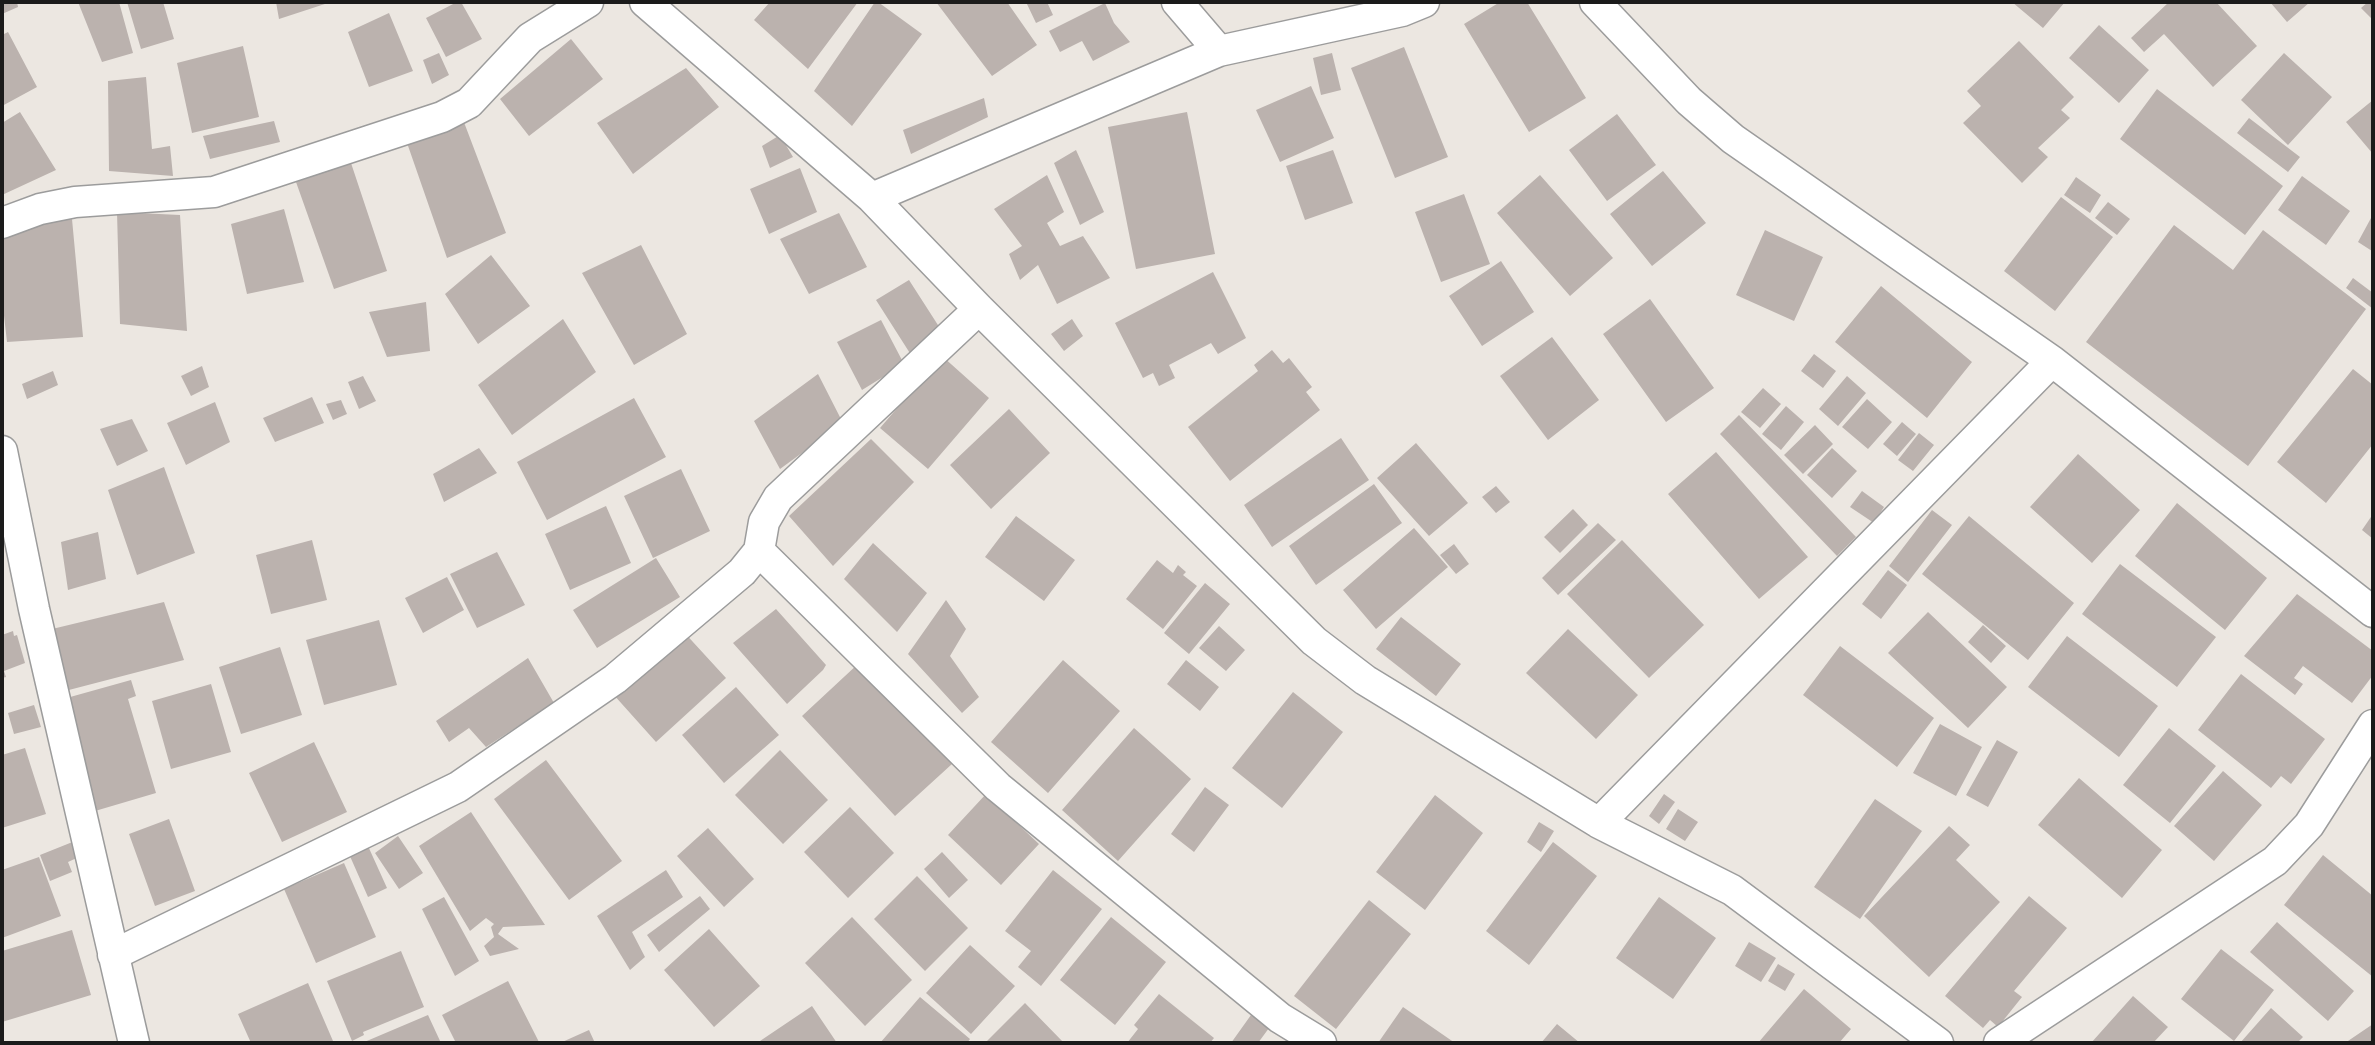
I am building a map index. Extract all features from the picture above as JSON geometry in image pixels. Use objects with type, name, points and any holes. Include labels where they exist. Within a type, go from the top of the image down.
[{"type":"street","points":[[2,223],[40,209],[75,202],[214,192],[442,117],[469,103],[530,38],[588,2]]},
{"type":"street","points":[[645,2],[873,198],[979,309],[1314,641],[1365,680],[1599,823],[1732,890],[1938,1043]]},
{"type":"street","points":[[1177,2],[1219,51]]},
{"type":"street","points":[[873,198],[1219,51],[1402,11],[1424,2]]},
{"type":"street","points":[[1595,2],[1689,101],[1733,139],[2052,361],[2373,612]]},
{"type":"street","points":[[113,954],[458,787],[615,679],[742,572],[759,551],[764,522],[778,498],[979,309]]},
{"type":"street","points":[[1599,823],[2052,361]]},
{"type":"street","points":[[2,451],[34,609],[134,1043]]},
{"type":"street","points":[[759,551],[998,787],[1280,1018],[1321,1043]]},
{"type":"street","points":[[1999,1043],[2275,861],[2309,825],[2373,725]]},
{"type":"building","points":[[2,2],[17,2],[18,7],[2,14]]},
{"type":"building","points":[[78,2],[119,2],[133,53],[102,62]]},
{"type":"building","points":[[127,2],[163,2],[174,39],[141,49]]},
{"type":"building","points":[[276,2],[331,2],[279,19]]},
{"type":"building","points":[[461,2],[482,39],[446,57],[426,18]]},
{"type":"building","points":[[770,2],[858,2],[808,69],[754,20]]},
{"type":"building","points":[[875,2],[922,34],[852,126],[814,91]]},
{"type":"building","points":[[936,2],[1007,2],[1037,45],[992,76]]},
{"type":"building","points":[[1026,2],[1047,2],[1053,15],[1036,23]]},
{"type":"building","points":[[1500,2],[1527,2],[1586,98],[1529,132],[1464,24]]},
{"type":"building","points":[[2012,2],[2065,2],[2043,28]]},
{"type":"building","points":[[2169,2],[2216,2],[2257,46],[2213,87],[2164,34],[2144,52],[2131,38]]},
{"type":"building","points":[[2270,2],[2310,2],[2287,22]]},
{"type":"building","points":[[2368,2],[2373,2],[2373,20],[2361,8]]},
{"type":"building","points":[[1105,3],[1114,23],[1130,42],[1093,61],[1082,41],[1060,52],[1049,31]]},
{"type":"building","points":[[389,13],[413,71],[369,87],[348,32]]},
{"type":"building","points":[[2099,25],[2149,70],[2119,103],[2069,58]]},
{"type":"building","points":[[8,32],[37,87],[2,106],[2,35]]},
{"type":"building","points":[[571,39],[603,79],[529,136],[500,99]]},
{"type":"building","points":[[2019,41],[2074,97],[2061,110],[2070,118],[2038,148],[2048,157],[2022,183],[1963,123],[1981,106],[1967,91]]},
{"type":"building","points":[[243,46],[259,117],[192,133],[177,63]]},
{"type":"building","points":[[1404,47],[1448,157],[1395,178],[1351,68]]},
{"type":"building","points":[[439,53],[449,75],[432,84],[423,60]]},
{"type":"building","points":[[1332,53],[1341,90],[1321,95],[1313,58]]},
{"type":"building","points":[[2284,53],[2332,97],[2288,145],[2241,100]]},
{"type":"building","points":[[686,68],[719,107],[633,174],[597,123]]},
{"type":"building","points":[[146,77],[152,149],[170,146],[173,176],[109,171],[108,81]]},
{"type":"building","points":[[1311,86],[1334,138],[1280,162],[1256,110]]},
{"type":"building","points":[[2157,89],[2283,186],[2245,235],[2120,139]]},
{"type":"building","points":[[984,98],[988,117],[911,154],[903,130]]},
{"type":"building","points":[[2373,100],[2373,154],[2346,122]]},
{"type":"building","points":[[20,112],[56,170],[2,195],[2,123]]},
{"type":"building","points":[[1187,112],[1215,254],[1136,269],[1108,127]]},
{"type":"building","points":[[1617,114],[1656,165],[1607,201],[1569,150]]},
{"type":"building","points":[[462,117],[506,233],[447,258],[406,140]]},
{"type":"building","points":[[2249,118],[2300,157],[2288,172],[2237,133]]},
{"type":"building","points":[[274,121],[280,142],[210,159],[203,136]]},
{"type":"building","points":[[780,135],[793,157],[770,168],[762,146]]},
{"type":"building","points":[[1076,150],[1104,212],[1080,225],[1054,163]]},
{"type":"building","points":[[1333,150],[1353,203],[1305,220],[1286,166]]},
{"type":"building","points":[[351,163],[387,271],[334,289],[296,182]]},
{"type":"building","points":[[800,168],[817,212],[769,234],[750,189]]},
{"type":"building","points":[[1663,171],[1706,223],[1652,266],[1610,214]]},
{"type":"building","points":[[1047,175],[1064,212],[1047,223],[1060,246],[1083,236],[1110,278],[1057,304],[1038,265],[1020,280],[1009,254],[1022,246],[994,209]]},
{"type":"building","points":[[1540,175],[1613,258],[1570,296],[1497,213]]},
{"type":"building","points":[[2302,176],[2350,211],[2326,245],[2278,210]]},
{"type":"building","points":[[2076,177],[2101,195],[2090,213],[2064,195]]},
{"type":"building","points":[[1464,194],[1490,264],[1441,282],[1415,212]]},
{"type":"building","points":[[2061,197],[2113,237],[2055,311],[2004,271]]},
{"type":"building","points":[[2108,202],[2130,219],[2117,235],[2095,218]]},
{"type":"building","points":[[284,209],[304,282],[247,294],[231,224]]},
{"type":"building","points":[[117,212],[180,215],[187,331],[120,324]]},
{"type":"building","points":[[839,213],[867,267],[809,294],[780,239]]},
{"type":"building","points":[[2371,218],[2373,220],[2372,251],[2358,242]]},
{"type":"building","points":[[72,219],[83,337],[7,342],[2,298],[2,229]]},
{"type":"building","points":[[2174,225],[2233,270],[2263,230],[2366,309],[2248,466],[2086,342]]},
{"type":"building","points":[[1765,230],[1823,257],[1794,321],[1736,295]]},
{"type":"building","points":[[641,245],[687,334],[634,365],[582,273]]},
{"type":"building","points":[[491,255],[530,306],[478,344],[445,294]]},
{"type":"building","points":[[1501,261],[1534,312],[1482,346],[1449,296]]},
{"type":"building","points":[[1213,272],[1246,338],[1218,354],[1211,343],[1169,365],[1175,378],[1159,386],[1153,373],[1143,378],[1115,323]]},
{"type":"building","points":[[2353,278],[2373,293],[2373,309],[2346,288]]},
{"type":"building","points":[[909,280],[945,336],[913,358],[876,300]]},
{"type":"building","points":[[1881,286],[1972,362],[1927,418],[1835,342]]},
{"type":"building","points":[[1650,299],[1714,388],[1666,422],[1603,334]]},
{"type":"building","points":[[426,302],[430,351],[387,357],[369,312]]},
{"type":"building","points":[[563,319],[596,372],[512,435],[478,385]]},
{"type":"building","points":[[1072,319],[1083,336],[1064,351],[1051,334]]},
{"type":"building","points":[[881,320],[904,364],[862,390],[837,342]]},
{"type":"building","points":[[1552,337],[1599,400],[1548,440],[1500,376]]},
{"type":"building","points":[[1272,350],[1283,363],[1289,358],[1312,387],[1306,392],[1320,410],[1230,481],[1188,427],[1258,371],[1254,365]]},
{"type":"building","points":[[1814,354],[1836,371],[1823,388],[1801,371]]},
{"type":"building","points":[[942,356],[989,398],[928,469],[880,428]]},
{"type":"building","points":[[202,366],[209,387],[191,396],[181,376]]},
{"type":"building","points":[[2353,369],[2373,385],[2373,444],[2326,503],[2277,462]]},
{"type":"building","points":[[53,371],[58,385],[27,399],[22,384]]},
{"type":"building","points":[[818,374],[843,423],[780,469],[754,421]]},
{"type":"building","points":[[363,376],[376,401],[359,409],[348,382]]},
{"type":"building","points":[[1847,376],[1866,393],[1838,426],[1819,409]]},
{"type":"building","points":[[1763,388],[1781,404],[1760,428],[1741,412]]},
{"type":"building","points":[[312,397],[324,423],[275,442],[263,418]]},
{"type":"building","points":[[634,398],[666,457],[547,520],[517,462]]},
{"type":"building","points":[[1867,399],[1892,422],[1868,449],[1842,427]]},
{"type":"building","points":[[341,400],[347,414],[333,420],[326,404]]},
{"type":"building","points":[[215,402],[230,442],[186,465],[167,423]]},
{"type":"building","points":[[1786,406],[1804,422],[1781,450],[1762,434]]},
{"type":"building","points":[[1009,409],[1050,453],[991,509],[950,465]]},
{"type":"building","points":[[1739,415],[1856,537],[1837,556],[1720,434]]},
{"type":"building","points":[[132,419],[148,451],[117,466],[100,429]]},
{"type":"building","points":[[1902,422],[1916,434],[1897,456],[1883,444]]},
{"type":"building","points":[[1815,425],[1833,444],[1803,474],[1784,455]]},
{"type":"building","points":[[1919,433],[1934,445],[1913,471],[1898,460]]},
{"type":"building","points":[[1341,438],[1369,480],[1272,547],[1244,505]]},
{"type":"building","points":[[871,439],[914,482],[833,566],[789,516]]},
{"type":"building","points":[[1416,443],[1468,503],[1429,536],[1377,478]]},
{"type":"building","points":[[479,448],[497,473],[444,502],[433,474]]},
{"type":"building","points":[[1832,448],[1857,471],[1832,498],[1807,475]]},
{"type":"building","points":[[1716,452],[1808,557],[1759,599],[1668,494]]},
{"type":"building","points":[[2078,454],[2140,510],[2092,563],[2030,507]]},
{"type":"building","points":[[164,467],[195,553],[137,575],[108,490]]},
{"type":"building","points":[[681,469],[710,531],[653,558],[624,496]]},
{"type":"building","points":[[1374,484],[1402,523],[1316,585],[1289,546]]},
{"type":"building","points":[[1496,486],[1510,502],[1496,513],[1482,497]]},
{"type":"building","points":[[1862,491],[1884,507],[1874,523],[1850,507]]},
{"type":"building","points":[[2177,503],[2267,578],[2225,630],[2135,556]]},
{"type":"building","points":[[606,506],[631,563],[570,590],[545,534]]},
{"type":"building","points":[[1573,509],[1588,525],[1560,553],[1544,537]]},
{"type":"building","points":[[1932,510],[1952,525],[1908,582],[1889,566]]},
{"type":"building","points":[[2373,514],[2373,539],[2362,530]]},
{"type":"building","points":[[1016,516],[1075,560],[1044,601],[985,557]]},
{"type":"building","points":[[1969,516],[2074,603],[2028,660],[1922,574]]},
{"type":"building","points":[[1598,523],[1616,540],[1558,595],[1542,578]]},
{"type":"building","points":[[1414,528],[1448,567],[1376,629],[1343,590]]},
{"type":"building","points":[[98,532],[106,579],[68,590],[61,542]]},
{"type":"building","points":[[312,540],[327,600],[271,614],[256,555]]},
{"type":"building","points":[[1622,540],[1704,625],[1649,678],[1567,594]]},
{"type":"building","points":[[873,543],[927,593],[897,632],[844,579]]},
{"type":"building","points":[[1454,544],[1469,564],[1456,574],[1440,555]]},
{"type":"building","points":[[497,552],[525,605],[477,628],[450,574]]},
{"type":"building","points":[[656,558],[680,597],[597,648],[573,610]]},
{"type":"building","points":[[1157,560],[1173,573],[1178,565],[1186,572],[1183,575],[1197,586],[1163,629],[1126,599]]},
{"type":"building","points":[[2120,564],[2216,637],[2177,687],[2082,614]]},
{"type":"building","points":[[1888,570],[1907,585],[1881,619],[1862,604]]},
{"type":"building","points":[[447,577],[464,610],[423,633],[405,598]]},
{"type":"building","points":[[1205,583],[1230,604],[1189,654],[1164,633]]},
{"type":"building","points":[[2297,594],[2373,651],[2373,675],[2352,703],[2303,666],[2294,678],[2303,684],[2295,695],[2244,656]]},
{"type":"building","points":[[946,600],[966,629],[950,656],[979,697],[962,713],[908,654]]},
{"type":"building","points":[[164,602],[184,660],[65,691],[48,630]]},
{"type":"building","points":[[776,609],[826,665],[787,704],[733,643]]},
{"type":"building","points":[[1928,612],[2007,687],[1968,728],[1888,653]]},
{"type":"building","points":[[1401,617],[1461,664],[1436,696],[1376,649]]},
{"type":"building","points":[[379,620],[397,685],[324,705],[306,640]]},
{"type":"building","points":[[1983,625],[2006,646],[1991,663],[1968,642]]},
{"type":"building","points":[[1219,626],[1245,650],[1226,671],[1199,648]]},
{"type":"building","points":[[1568,629],[1638,695],[1596,739],[1526,673]]},
{"type":"building","points":[[682,630],[726,678],[656,742],[613,694]]},
{"type":"building","points":[[13,631],[14,636],[17,635],[25,663],[4,671],[6,677],[2,678],[2,635]]},
{"type":"building","points":[[2067,636],[2158,706],[2119,757],[2028,687]]},
{"type":"building","points":[[1840,646],[1934,718],[1897,767],[1803,695]]},
{"type":"building","points":[[280,647],[302,715],[241,734],[219,667]]},
{"type":"building","points":[[528,658],[554,703],[486,747],[469,728],[449,742],[436,721]]},
{"type":"building","points":[[1063,660],[1120,711],[1048,793],[991,742]]},
{"type":"building","points":[[1186,660],[1219,687],[1200,711],[1167,684]]},
{"type":"building","points":[[859,663],[952,764],[895,816],[802,716]]},
{"type":"building","points":[[2241,674],[2325,739],[2291,784],[2281,776],[2271,788],[2198,730]]},
{"type":"building","points":[[131,680],[136,696],[128,699],[156,793],[95,811],[63,699]]},
{"type":"building","points":[[211,684],[231,752],[171,769],[152,701]]},
{"type":"building","points":[[736,687],[779,735],[724,783],[682,735]]},
{"type":"building","points":[[1293,692],[1343,732],[1282,808],[1232,768]]},
{"type":"building","points":[[34,705],[41,727],[14,734],[8,713]]},
{"type":"building","points":[[1940,724],[1982,747],[1956,796],[1913,773]]},
{"type":"building","points":[[1134,728],[1191,779],[1118,861],[1062,810]]},
{"type":"building","points":[[2169,728],[2216,766],[2170,823],[2123,785]]},
{"type":"building","points":[[1997,740],[2018,752],[1988,807],[1966,795]]},
{"type":"building","points":[[314,742],[347,812],[282,842],[249,773]]},
{"type":"building","points":[[25,748],[46,814],[2,828],[2,755]]},
{"type":"building","points":[[780,750],[828,800],[783,844],[735,795]]},
{"type":"building","points":[[546,760],[622,861],[569,900],[494,799]]},
{"type":"building","points":[[2223,771],[2262,805],[2214,861],[2174,826]]},
{"type":"building","points":[[2079,778],[2162,850],[2122,898],[2038,825]]},
{"type":"building","points":[[1205,787],[1229,805],[1194,852],[1171,834]]},
{"type":"building","points":[[986,794],[1039,844],[1001,885],[948,835]]},
{"type":"building","points":[[1664,794],[1675,802],[1659,824],[1649,816]]},
{"type":"building","points":[[1435,795],[1483,833],[1425,910],[1376,872]]},
{"type":"building","points":[[1875,799],[1922,831],[1860,919],[1814,887]]},
{"type":"building","points":[[850,807],[894,853],[848,898],[804,852]]},
{"type":"building","points":[[1678,809],[1698,822],[1685,841],[1666,829]]},
{"type":"building","points":[[471,812],[545,925],[503,927],[498,934],[519,949],[490,956],[484,946],[494,937],[491,927],[494,924],[486,918],[470,931],[419,846]]},
{"type":"building","points":[[169,819],[195,891],[155,906],[129,834]]},
{"type":"building","points":[[1539,822],[1554,831],[1541,852],[1527,842]]},
{"type":"building","points":[[1949,826],[1970,845],[1956,860],[2000,902],[1929,977],[1864,916]]},
{"type":"building","points":[[708,828],[754,879],[724,907],[677,856]]},
{"type":"building","points":[[398,836],[423,873],[399,889],[375,853]]},
{"type":"building","points":[[75,841],[81,856],[68,862],[72,872],[50,881],[40,855]]},
{"type":"building","points":[[1553,842],[1597,876],[1529,965],[1486,931]]},
{"type":"building","points":[[368,846],[387,888],[368,897],[349,854]]},
{"type":"building","points":[[942,852],[968,880],[949,898],[924,869]]},
{"type":"building","points":[[2323,855],[2373,896],[2373,977],[2284,905]]},
{"type":"building","points":[[39,857],[61,916],[2,938],[2,870]]},
{"type":"building","points":[[344,863],[376,937],[316,963],[284,889]]},
{"type":"building","points":[[666,870],[683,897],[632,932],[645,957],[630,970],[597,916]]},
{"type":"building","points":[[1053,870],[1102,909],[1041,986],[1018,967],[1031,951],[1005,931]]},
{"type":"building","points":[[917,876],[968,928],[925,971],[874,919]]},
{"type":"building","points":[[700,896],[710,909],[659,952],[647,935]]},
{"type":"building","points":[[2029,896],[2067,928],[2014,991],[2022,997],[1998,1027],[1990,1020],[1983,1028],[1945,996]]},
{"type":"building","points":[[444,897],[479,961],[455,976],[422,909]]},
{"type":"building","points":[[1659,897],[1716,938],[1673,999],[1616,958]]},
{"type":"building","points":[[1369,900],[1411,934],[1336,1029],[1294,996]]},
{"type":"building","points":[[852,917],[912,980],[865,1026],[805,963]]},
{"type":"building","points":[[1111,917],[1166,962],[1115,1025],[1060,980]]},
{"type":"building","points":[[2277,922],[2354,991],[2328,1021],[2250,952]]},
{"type":"building","points":[[709,929],[760,986],[714,1027],[664,970]]},
{"type":"building","points":[[72,930],[91,995],[2,1022],[2,951]]},
{"type":"building","points":[[1749,942],[1776,958],[1761,982],[1735,966]]},
{"type":"building","points":[[970,945],[1015,986],[971,1034],[926,993]]},
{"type":"building","points":[[2221,949],[2274,990],[2234,1041],[2181,999]]},
{"type":"building","points":[[401,951],[424,1007],[363,1032],[364,1035],[352,1041],[327,981]]},
{"type":"building","points":[[1778,964],[1795,974],[1785,991],[1768,981]]},
{"type":"building","points":[[508,981],[539,1042],[456,1043],[442,1015]]},
{"type":"building","points":[[308,983],[333,1041],[251,1043],[238,1014]]},
{"type":"building","points":[[1804,989],[1851,1029],[1839,1043],[1758,1043]]},
{"type":"building","points":[[1159,994],[1214,1038],[1210,1043],[1127,1043],[1138,1029],[1134,1025]]},
{"type":"building","points":[[2133,996],[2168,1027],[2153,1043],[2091,1043]]},
{"type":"building","points":[[920,997],[970,1039],[967,1043],[880,1043]]},
{"type":"building","points":[[1025,1003],[1064,1043],[985,1043]]},
{"type":"building","points":[[812,1006],[837,1043],[761,1043],[760,1041]]},
{"type":"building","points":[[1403,1007],[1455,1043],[1378,1043]]},
{"type":"building","points":[[2271,1008],[2303,1037],[2297,1043],[2240,1043]]},
{"type":"building","points":[[428,1015],[441,1043],[362,1043]]},
{"type":"building","points":[[1251,1015],[1269,1028],[1258,1043],[1231,1043]]},
{"type":"building","points":[[1557,1024],[1580,1043],[1541,1043]]},
{"type":"building","points":[[2373,1024],[2373,1043],[2345,1043]]},
{"type":"building","points":[[589,1030],[595,1043],[560,1043]]}]
